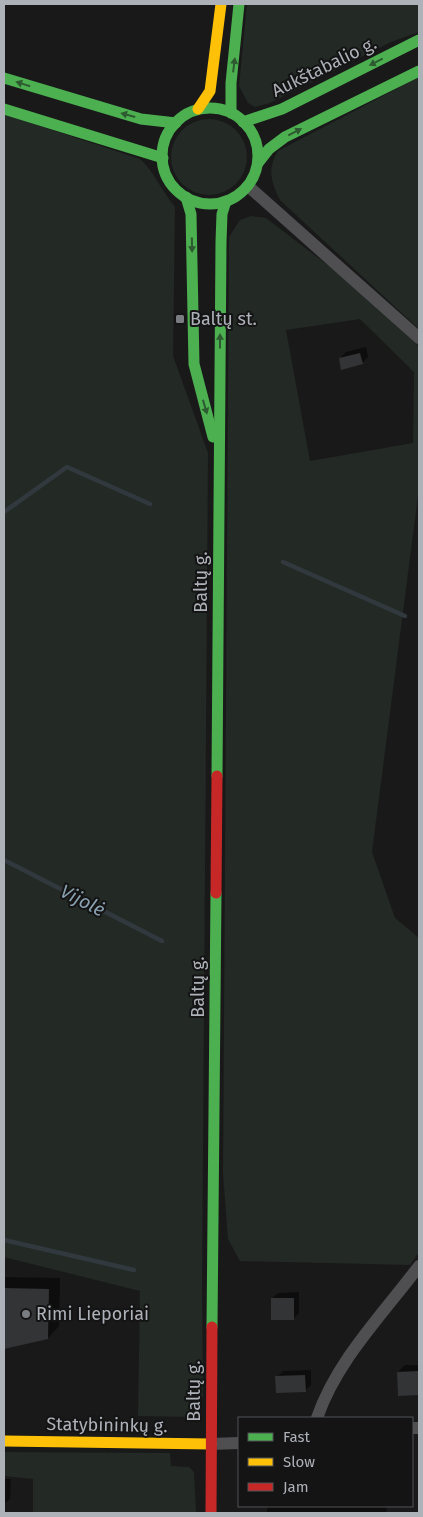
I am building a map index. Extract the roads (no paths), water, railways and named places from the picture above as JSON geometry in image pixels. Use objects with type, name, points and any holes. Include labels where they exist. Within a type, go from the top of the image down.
[{"type":"main road","points":[[198,109],[210,91],[221,4]]},
{"type":"main road","points":[[231,113],[231,84],[239,4]]},
{"type":"main road","name":"Aukštabalio g.","points":[[243,122],[257,119],[282,109],[419,40]]},
{"type":"main road","points":[[258,162],[269,149],[285,137],[419,71]]},
{"type":"main road","points":[[4,78],[141,119],[176,123]]},
{"type":"main road","points":[[210,107],[231,113],[243,122],[252,133],[258,148],[258,162],[254,175],[248,186],[226,201],[213,204],[199,203],[186,198],[174,187],[166,174],[162,158],[168,133],[176,123],[198,109],[210,107]]},
{"type":"main road","points":[[4,109],[162,158]]},
{"type":"main road","name":"Baltų g.","points":[[186,198],[191,214],[194,364],[219,460]]},
{"type":"main road","name":"Baltų g.","points":[[211,1513],[221,242],[222,214],[226,201]]},
{"type":"main road","name":"Statybininkų g.","points":[[4,1441],[211,1444]]},
{"type":"street","points":[[248,186],[419,338]]},
{"type":"street","points":[[317,1417],[332,1386],[358,1344],[419,1266]]},
{"type":"street","name":"Statybininkų g.","points":[[211,1444],[238,1443]]},
{"type":"waterway","points":[[4,512],[67,467],[150,504]]},
{"type":"waterway","points":[[283,562],[405,616]]},
{"type":"waterway","name":"Vijolė","points":[[4,860],[162,941]]},
{"type":"waterway","points":[[4,1240],[134,1270]]},
{"type":"place","name":"Baltų st.","points":[[180,319]]},
{"type":"place","name":"Rimi Lieporiai","points":[[26,1314]]}]
